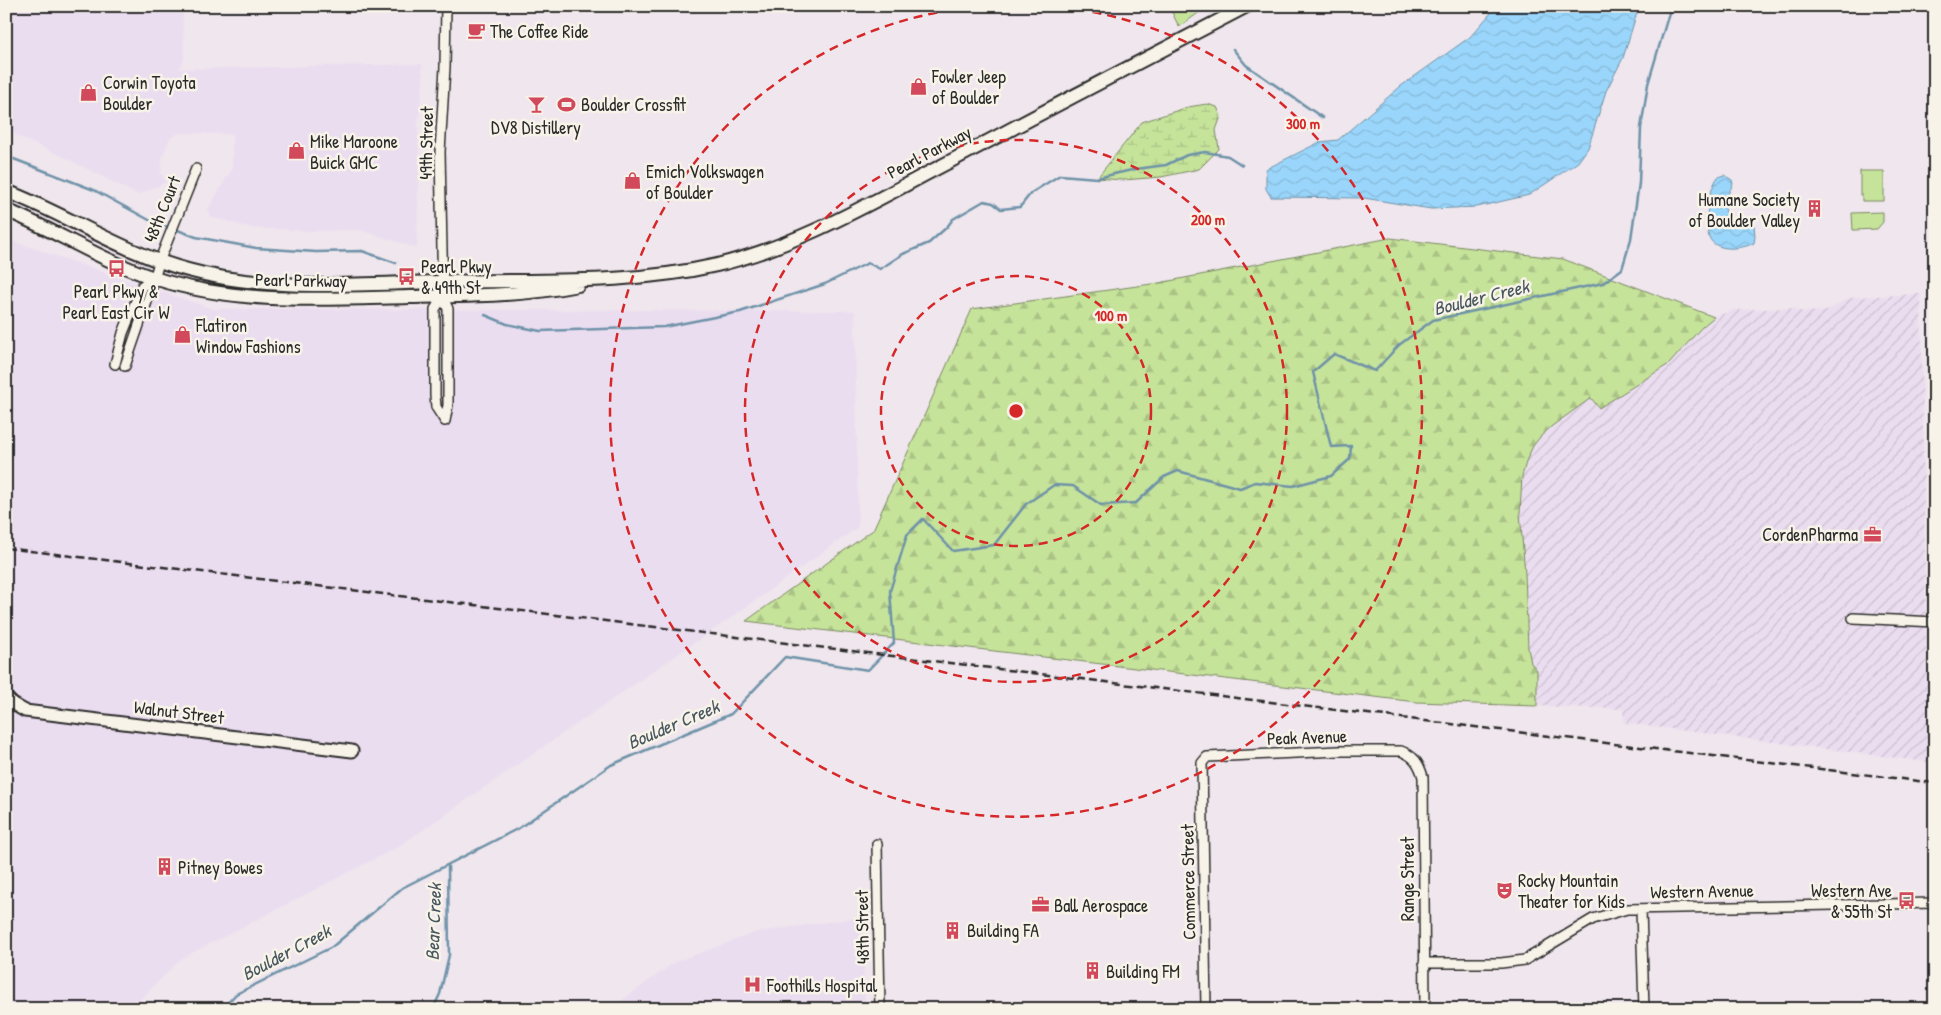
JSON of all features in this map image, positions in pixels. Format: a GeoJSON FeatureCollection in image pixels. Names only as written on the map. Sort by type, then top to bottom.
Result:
{"type":"FeatureCollection","features":[{"type":"Feature","properties":{"kind":"main road","name":"Pearl Parkway"},"geometry":{"type":"LineString","coordinates":[[6,191],[108,240],[159,262],[206,275],[272,283],[610,279],[666,274],[750,256],[804,236],[1247,6]]}},
{"type":"Feature","properties":{"kind":"main road","name":"Pearl Parkway"},"geometry":{"type":"LineString","coordinates":[[6,210],[55,232],[103,257],[153,278],[203,291],[262,299],[443,297],[538,292],[610,279]]}},
{"type":"Feature","properties":{"kind":"street","name":"49th Street"},"geometry":{"type":"LineString","coordinates":[[443,297],[440,152],[446,58],[446,6]]}},
{"type":"Feature","properties":{"kind":"street","name":"48th Court"},"geometry":{"type":"LineString","coordinates":[[153,278],[196,169]]}},
{"type":"Feature","properties":{"kind":"street"},"geometry":{"type":"LineString","coordinates":[[115,364],[123,333],[142,286],[153,278]]}},
{"type":"Feature","properties":{"kind":"street"},"geometry":{"type":"LineString","coordinates":[[125,366],[151,290],[153,278]]}},
{"type":"Feature","properties":{"kind":"street"},"geometry":{"type":"LineString","coordinates":[[443,297],[448,309],[448,404],[445,421],[436,406],[435,396],[435,309],[443,297]]}},
{"type":"Feature","properties":{"kind":"street"},"geometry":{"type":"LineString","coordinates":[[1853,618],[1935,622]]}},
{"type":"Feature","properties":{"kind":"street","name":"Walnut Street"},"geometry":{"type":"LineString","coordinates":[[6,697],[25,711],[352,751]]}},
{"type":"Feature","properties":{"kind":"street","name":"Peak Avenue"},"geometry":{"type":"LineString","coordinates":[[1207,757],[1339,751],[1401,751],[1408,754]]}},
{"type":"Feature","properties":{"kind":"street","name":"Range Street"},"geometry":{"type":"LineString","coordinates":[[1408,754],[1416,760],[1423,777],[1424,1009]]}},
{"type":"Feature","properties":{"kind":"street","name":"Commerce Street"},"geometry":{"type":"LineString","coordinates":[[1206,1009],[1202,763],[1207,757]]}},
{"type":"Feature","properties":{"kind":"street","name":"48th Street"},"geometry":{"type":"LineString","coordinates":[[878,844],[880,1009]]}},
{"type":"Feature","properties":{"kind":"street","name":"Western Avenue"},"geometry":{"type":"LineString","coordinates":[[1424,963],[1501,963],[1525,960],[1593,919],[1615,911],[1935,904]]}},
{"type":"Feature","properties":{"kind":"street"},"geometry":{"type":"LineString","coordinates":[[1641,909],[1644,1009]]}},
{"type":"Feature","properties":{"kind":"shaded area"},"geometry":{"type":"Polygon","coordinates":[[[6,6],[183,6],[184,60],[179,69],[422,64],[423,81],[418,122],[417,248],[360,230],[314,231],[253,228],[210,217],[208,209],[232,169],[232,134],[180,133],[170,138],[162,158],[161,173],[166,182],[138,195],[66,158],[17,136],[6,125],[6,6]]]}},
{"type":"Feature","properties":{"kind":"shaded area"},"geometry":{"type":"Polygon","coordinates":[[[6,239],[213,309],[855,311],[858,527],[735,615],[398,847],[182,958],[131,1009],[6,1009],[6,239]]]}},
{"type":"Feature","properties":{"kind":"shaded area","name":"CordenPharma"},"geometry":{"type":"Polygon","coordinates":[[[1921,294],[1928,762],[1624,723],[1623,709],[1537,706],[1537,670],[1531,663],[1528,648],[1520,513],[1522,476],[1533,446],[1540,437],[1591,398],[1599,408],[1669,364],[1702,327],[1714,317],[1734,310],[1795,308],[1795,310],[1804,312],[1827,311],[1843,301],[1855,297],[1921,294]]]}},
{"type":"Feature","properties":{"kind":"shaded area","name":"Foothills Hospital"},"geometry":{"type":"Polygon","coordinates":[[[862,917],[865,1009],[610,1009],[675,962],[757,932],[862,917]]]}},
{"type":"Feature","properties":{"kind":"green space"},"geometry":{"type":"Polygon","coordinates":[[[1169,6],[1208,6],[1179,27],[1169,6]]]}},
{"type":"Feature","properties":{"kind":"green space"},"geometry":{"type":"Polygon","coordinates":[[[1207,104],[1217,107],[1221,116],[1216,130],[1219,149],[1199,169],[1161,177],[1123,180],[1097,178],[1142,122],[1188,107],[1207,104]]]}},
{"type":"Feature","properties":{"kind":"green space"},"geometry":{"type":"Polygon","coordinates":[[[1860,171],[1884,171],[1884,201],[1862,201],[1862,195],[1860,195],[1860,171]]]}},
{"type":"Feature","properties":{"kind":"green space"},"geometry":{"type":"Polygon","coordinates":[[[1883,212],[1883,222],[1877,229],[1853,230],[1852,213],[1883,212]]]}},
{"type":"Feature","properties":{"kind":"green space"},"geometry":{"type":"Polygon","coordinates":[[[1390,238],[1563,259],[1714,317],[1702,327],[1669,364],[1599,408],[1591,398],[1552,426],[1533,446],[1527,459],[1522,476],[1520,513],[1528,648],[1531,663],[1537,670],[1537,706],[1416,702],[746,621],[873,530],[972,309],[1159,283],[1390,238]]]}},
{"type":"Feature","properties":{"kind":"water"},"geometry":{"type":"Polygon","coordinates":[[[1497,6],[1639,6],[1623,58],[1606,91],[1588,148],[1578,162],[1529,195],[1477,207],[1431,209],[1364,198],[1271,197],[1266,189],[1266,169],[1320,142],[1338,140],[1401,86],[1470,37],[1497,6]]]}},
{"type":"Feature","properties":{"kind":"water"},"geometry":{"type":"Polygon","coordinates":[[[1724,175],[1732,180],[1733,184],[1725,206],[1728,216],[1739,223],[1754,225],[1754,243],[1749,245],[1737,248],[1724,248],[1713,243],[1710,239],[1707,225],[1708,207],[1715,182],[1718,177],[1724,175]]]}},
{"type":"Feature","properties":{"kind":"waterway"},"geometry":{"type":"LineString","coordinates":[[1211,6],[1213,10]]}},
{"type":"Feature","properties":{"kind":"waterway","name":"Boulder Creek"},"geometry":{"type":"LineString","coordinates":[[222,1009],[236,994],[332,947],[402,888],[519,828],[611,765],[731,714],[785,657],[868,670],[894,643],[890,591],[907,535],[923,519],[953,551],[994,545],[1026,504],[1054,485],[1073,486],[1101,505],[1136,503],[1164,477],[1178,471],[1240,488],[1255,482],[1293,486],[1331,476],[1350,459],[1351,446],[1331,447],[1313,372],[1334,354],[1375,371],[1399,345],[1433,320],[1603,283],[1622,269],[1631,239],[1639,183],[1641,128],[1648,84],[1671,6]]}},
{"type":"Feature","properties":{"kind":"waterway"},"geometry":{"type":"LineString","coordinates":[[1233,49],[1246,65],[1323,118]]}},
{"type":"Feature","properties":{"kind":"waterway"},"geometry":{"type":"LineString","coordinates":[[485,315],[507,324],[540,331],[664,327],[740,312],[825,284],[868,263],[880,269],[903,254],[929,243],[953,219],[984,201],[993,203],[1001,209],[1020,207],[1031,193],[1060,175],[1097,178],[1136,169],[1166,165],[1187,155],[1205,152],[1228,156],[1242,165]]}},
{"type":"Feature","properties":{"kind":"waterway"},"geometry":{"type":"LineString","coordinates":[[6,156],[94,190],[151,221],[170,228]]}},
{"type":"Feature","properties":{"kind":"waterway"},"geometry":{"type":"LineString","coordinates":[[175,229],[196,237],[256,248],[316,252],[362,251],[396,263]]}},
{"type":"Feature","properties":{"kind":"waterway","name":"Bear Creek"},"geometry":{"type":"LineString","coordinates":[[433,1009],[440,994],[449,955],[448,865]]}},
{"type":"Feature","properties":{"kind":"railway"},"geometry":{"type":"LineString","coordinates":[[6,548],[1935,783]]}},
{"type":"Feature","properties":{"kind":"place","name":"The Coffee Ride"},"geometry":{"type":"Point","coordinates":[476,31]}},
{"type":"Feature","properties":{"kind":"place","name":"Fowler Jeep of Boulder"},"geometry":{"type":"Point","coordinates":[918,86]}},
{"type":"Feature","properties":{"kind":"place","name":"Corwin Toyota Boulder"},"geometry":{"type":"Point","coordinates":[89,92]}},
{"type":"Feature","properties":{"kind":"place","name":"DV8 Distillery"},"geometry":{"type":"Point","coordinates":[536,104]}},
{"type":"Feature","properties":{"kind":"place","name":"Boulder Crossfit"},"geometry":{"type":"Point","coordinates":[567,104]}},
{"type":"Feature","properties":{"kind":"place","name":"Mike Maroone Buick GMC"},"geometry":{"type":"Point","coordinates":[296,151]}},
{"type":"Feature","properties":{"kind":"place","name":"Emich Volkswagen of Boulder"},"geometry":{"type":"Point","coordinates":[632,181]}},
{"type":"Feature","properties":{"kind":"place","name":"Humane Society of Boulder Valley"},"geometry":{"type":"Point","coordinates":[1814,209]}},
{"type":"Feature","properties":{"kind":"place","name":"Pearl Pkwy & Pearl East Cir W"},"geometry":{"type":"Point","coordinates":[116,268]}},
{"type":"Feature","properties":{"kind":"place","name":"Pearl Pkwy & 49th St"},"geometry":{"type":"Point","coordinates":[407,276]}},
{"type":"Feature","properties":{"kind":"place","name":"Flatiron Window Fashions"},"geometry":{"type":"Point","coordinates":[182,335]}},
{"type":"Feature","properties":{"kind":"place","name":"CordenPharma"},"geometry":{"type":"Point","coordinates":[1872,534]}},
{"type":"Feature","properties":{"kind":"place","name":"Pitney Bowes"},"geometry":{"type":"Point","coordinates":[164,867]}},
{"type":"Feature","properties":{"kind":"place","name":"Rocky Mountain Theater for Kids"},"geometry":{"type":"Point","coordinates":[1504,890]}},
{"type":"Feature","properties":{"kind":"place","name":"Western Ave & 55th St"},"geometry":{"type":"Point","coordinates":[1906,900]}},
{"type":"Feature","properties":{"kind":"place","name":"Ball Aerospace"},"geometry":{"type":"Point","coordinates":[1040,905]}},
{"type":"Feature","properties":{"kind":"place","name":"Building FA"},"geometry":{"type":"Point","coordinates":[953,930]}},
{"type":"Feature","properties":{"kind":"place","name":"Building FM"},"geometry":{"type":"Point","coordinates":[1092,971]}},
{"type":"Feature","properties":{"kind":"place","name":"Foothills Hospital"},"geometry":{"type":"Point","coordinates":[753,985]}}]}
